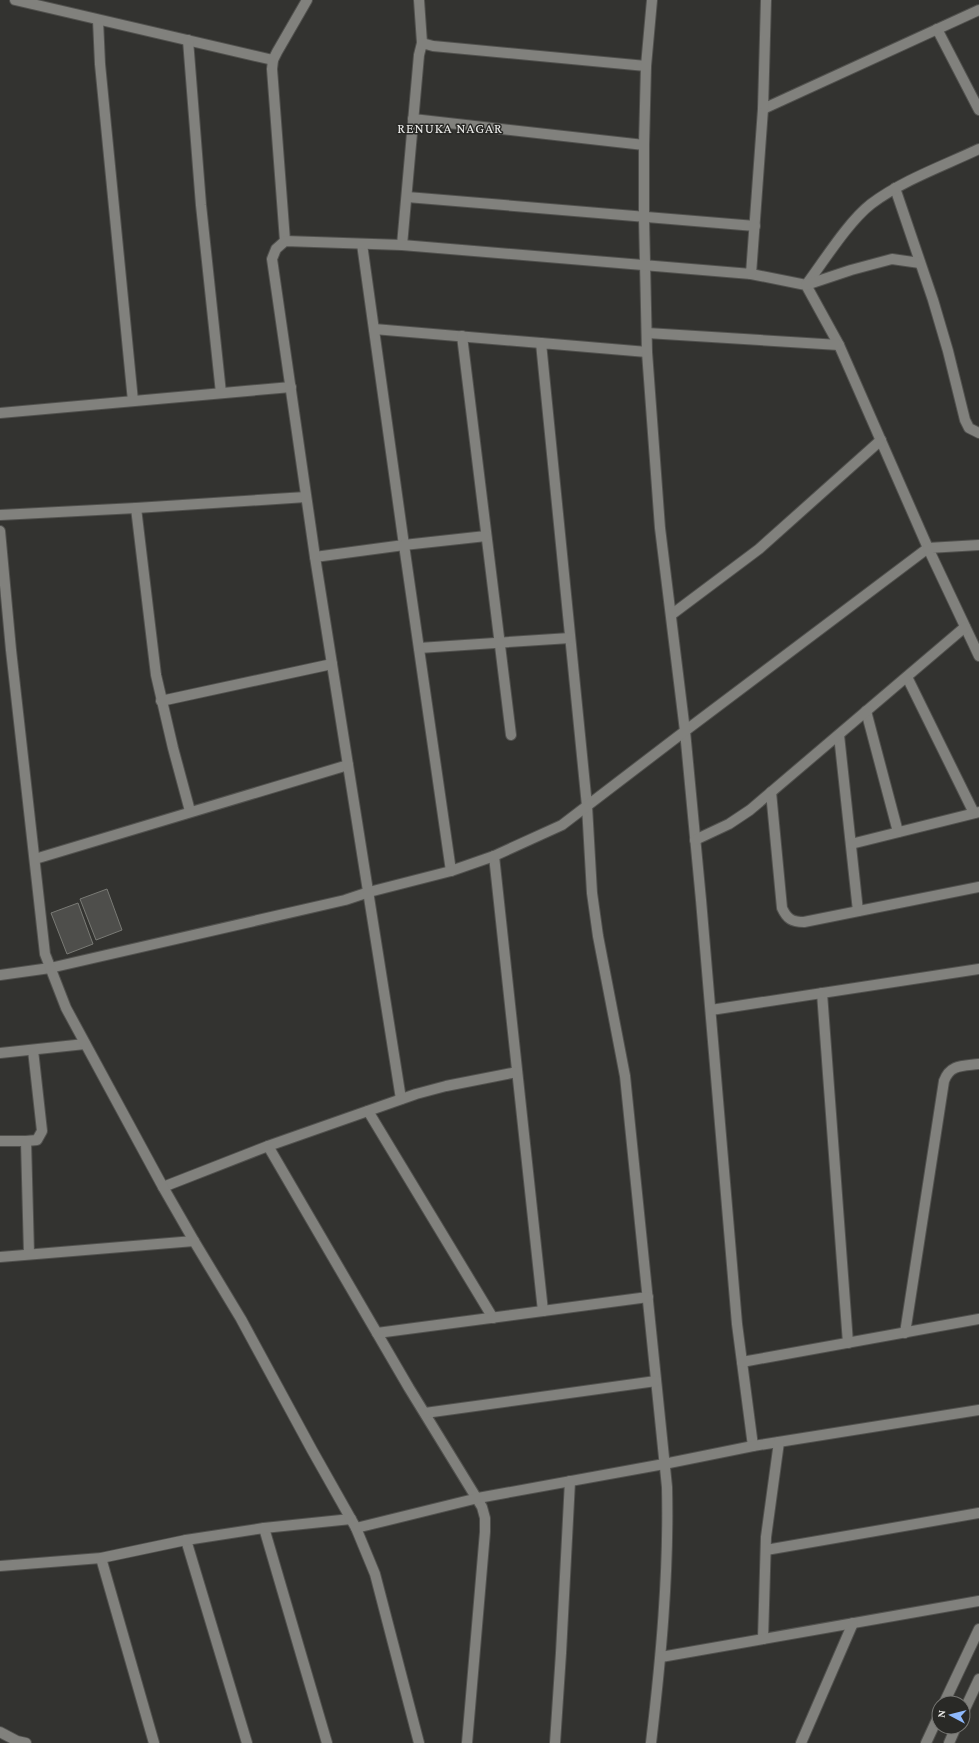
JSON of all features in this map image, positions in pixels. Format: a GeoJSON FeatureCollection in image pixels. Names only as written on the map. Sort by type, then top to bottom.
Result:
{"type":"FeatureCollection","features":[{"type":"Feature","properties":{"kind":"street"},"geometry":{"type":"LineString","coordinates":[[15,0],[273,60]]}},
{"type":"Feature","properties":{"kind":"street"},"geometry":{"type":"LineString","coordinates":[[285,241],[273,85],[273,60],[307,0]]}},
{"type":"Feature","properties":{"kind":"street"},"geometry":{"type":"LineString","coordinates":[[402,245],[419,54],[422,43],[419,0]]}},
{"type":"Feature","properties":{"kind":"street"},"geometry":{"type":"LineString","coordinates":[[652,0],[646,66],[644,145],[647,352],[660,528],[685,731],[696,840],[737,1324],[752,1446]]}},
{"type":"Feature","properties":{"kind":"street"},"geometry":{"type":"LineString","coordinates":[[751,274],[763,109],[766,0]]}},
{"type":"Feature","properties":{"kind":"street"},"geometry":{"type":"LineString","coordinates":[[763,109],[979,10]]}},
{"type":"Feature","properties":{"kind":"street"},"geometry":{"type":"LineString","coordinates":[[98,20],[100,64],[133,400]]}},
{"type":"Feature","properties":{"kind":"street"},"geometry":{"type":"LineString","coordinates":[[937,29],[943,44],[979,110]]}},
{"type":"Feature","properties":{"kind":"street"},"geometry":{"type":"LineString","coordinates":[[188,40],[201,205],[221,393]]}},
{"type":"Feature","properties":{"kind":"street"},"geometry":{"type":"LineString","coordinates":[[422,43],[433,46],[646,66]]}},
{"type":"Feature","properties":{"kind":"street"},"geometry":{"type":"LineString","coordinates":[[413,119],[644,145]]}},
{"type":"Feature","properties":{"kind":"street"},"geometry":{"type":"LineString","coordinates":[[806,285],[853,222],[870,205],[895,188],[979,149]]}},
{"type":"Feature","properties":{"kind":"street"},"geometry":{"type":"LineString","coordinates":[[895,188],[948,351],[965,420],[969,428],[979,433]]}},
{"type":"Feature","properties":{"kind":"street"},"geometry":{"type":"LineString","coordinates":[[407,197],[644,218],[755,226]]}},
{"type":"Feature","properties":{"kind":"street"},"geometry":{"type":"LineString","coordinates":[[401,1099],[306,496],[272,259],[276,249],[285,241],[402,245],[751,274],[806,285],[851,270],[892,259],[920,263]]}},
{"type":"Feature","properties":{"kind":"street"},"geometry":{"type":"LineString","coordinates":[[362,244],[418,648],[451,871]]}},
{"type":"Feature","properties":{"kind":"street"},"geometry":{"type":"LineString","coordinates":[[806,285],[839,345],[928,548],[979,656]]}},
{"type":"Feature","properties":{"kind":"street"},"geometry":{"type":"LineString","coordinates":[[374,329],[647,352]]}},
{"type":"Feature","properties":{"kind":"street"},"geometry":{"type":"LineString","coordinates":[[647,333],[839,345]]}},
{"type":"Feature","properties":{"kind":"street"},"geometry":{"type":"LineString","coordinates":[[462,336],[511,735]]}},
{"type":"Feature","properties":{"kind":"street"},"geometry":{"type":"LineString","coordinates":[[541,343],[587,806],[592,893],[598,936],[625,1076],[667,1487],[668,1518],[661,1657],[651,1743]]}},
{"type":"Feature","properties":{"kind":"street"},"geometry":{"type":"LineString","coordinates":[[0,413],[133,400],[291,388]]}},
{"type":"Feature","properties":{"kind":"street"},"geometry":{"type":"LineString","coordinates":[[671,614],[759,549],[881,440]]}},
{"type":"Feature","properties":{"kind":"street"},"geometry":{"type":"LineString","coordinates":[[0,515],[136,508],[306,496]]}},
{"type":"Feature","properties":{"kind":"street"},"geometry":{"type":"LineString","coordinates":[[136,508],[156,675],[190,811]]}},
{"type":"Feature","properties":{"kind":"street"},"geometry":{"type":"LineString","coordinates":[[0,532],[11,650],[45,954],[66,1008],[85,1044],[163,1187],[194,1242],[241,1319],[312,1450],[354,1523],[375,1574],[419,1743]]}},
{"type":"Feature","properties":{"kind":"street"},"geometry":{"type":"LineString","coordinates":[[315,557],[486,536]]}},
{"type":"Feature","properties":{"kind":"street"},"geometry":{"type":"LineString","coordinates":[[0,975],[50,968],[345,900],[369,892],[451,871],[494,856],[562,825],[928,548],[979,545]]}},
{"type":"Feature","properties":{"kind":"street"},"geometry":{"type":"LineString","coordinates":[[696,840],[729,824],[750,810],[965,627]]}},
{"type":"Feature","properties":{"kind":"street"},"geometry":{"type":"LineString","coordinates":[[418,648],[570,638]]}},
{"type":"Feature","properties":{"kind":"street"},"geometry":{"type":"LineString","coordinates":[[162,701],[332,664]]}},
{"type":"Feature","properties":{"kind":"street"},"geometry":{"type":"LineString","coordinates":[[851,844],[976,812],[906,677]]}},
{"type":"Feature","properties":{"kind":"street"},"geometry":{"type":"LineString","coordinates":[[866,711],[898,832]]}},
{"type":"Feature","properties":{"kind":"street"},"geometry":{"type":"LineString","coordinates":[[839,734],[858,912]]}},
{"type":"Feature","properties":{"kind":"street"},"geometry":{"type":"LineString","coordinates":[[35,859],[190,811],[348,765]]}},
{"type":"Feature","properties":{"kind":"street"},"geometry":{"type":"LineString","coordinates":[[771,792],[782,908],[786,918],[794,922],[804,922],[858,912],[979,887]]}},
{"type":"Feature","properties":{"kind":"street"},"geometry":{"type":"LineString","coordinates":[[494,856],[543,1311]]}},
{"type":"Feature","properties":{"kind":"street"},"geometry":{"type":"LineString","coordinates":[[711,1010],[979,969]]}},
{"type":"Feature","properties":{"kind":"street"},"geometry":{"type":"LineString","coordinates":[[822,993],[848,1343]]}},
{"type":"Feature","properties":{"kind":"street"},"geometry":{"type":"LineString","coordinates":[[0,1053],[85,1044]]}},
{"type":"Feature","properties":{"kind":"street"},"geometry":{"type":"LineString","coordinates":[[0,1141],[37,1140],[42,1131],[33,1050]]}},
{"type":"Feature","properties":{"kind":"street"},"geometry":{"type":"LineString","coordinates":[[905,1333],[944,1082],[950,1070],[958,1067],[979,1064]]}},
{"type":"Feature","properties":{"kind":"street"},"geometry":{"type":"LineString","coordinates":[[163,1187],[268,1146],[401,1099],[446,1086],[517,1072]]}},
{"type":"Feature","properties":{"kind":"street"},"geometry":{"type":"LineString","coordinates":[[368,1111],[493,1318]]}},
{"type":"Feature","properties":{"kind":"street"},"geometry":{"type":"LineString","coordinates":[[26,1141],[29,1254]]}},
{"type":"Feature","properties":{"kind":"street"},"geometry":{"type":"LineString","coordinates":[[268,1146],[482,1507],[485,1518],[485,1532],[467,1743]]}},
{"type":"Feature","properties":{"kind":"street"},"geometry":{"type":"LineString","coordinates":[[0,1257],[194,1242]]}},
{"type":"Feature","properties":{"kind":"street"},"geometry":{"type":"LineString","coordinates":[[378,1333],[648,1297]]}},
{"type":"Feature","properties":{"kind":"street"},"geometry":{"type":"LineString","coordinates":[[742,1362],[979,1319]]}},
{"type":"Feature","properties":{"kind":"street"},"geometry":{"type":"LineString","coordinates":[[425,1413],[656,1381]]}},
{"type":"Feature","properties":{"kind":"street"},"geometry":{"type":"LineString","coordinates":[[0,1566],[101,1558],[186,1540],[264,1528],[354,1523],[752,1446],[979,1410]]}},
{"type":"Feature","properties":{"kind":"street"},"geometry":{"type":"LineString","coordinates":[[763,1639],[766,1550],[779,1442]]}},
{"type":"Feature","properties":{"kind":"street"},"geometry":{"type":"LineString","coordinates":[[555,1743],[570,1481]]}},
{"type":"Feature","properties":{"kind":"street"},"geometry":{"type":"LineString","coordinates":[[766,1550],[979,1514]]}},
{"type":"Feature","properties":{"kind":"street"},"geometry":{"type":"LineString","coordinates":[[264,1528],[327,1743]]}},
{"type":"Feature","properties":{"kind":"street"},"geometry":{"type":"LineString","coordinates":[[186,1540],[247,1743]]}},
{"type":"Feature","properties":{"kind":"street"},"geometry":{"type":"LineString","coordinates":[[101,1558],[154,1743]]}},
{"type":"Feature","properties":{"kind":"street"},"geometry":{"type":"LineString","coordinates":[[661,1657],[979,1601]]}},
{"type":"Feature","properties":{"kind":"street"},"geometry":{"type":"LineString","coordinates":[[801,1743],[853,1623]]}},
{"type":"Feature","properties":{"kind":"street"},"geometry":{"type":"LineString","coordinates":[[948,1695],[979,1629]]}},
{"type":"Feature","properties":{"kind":"street"},"geometry":{"type":"LineString","coordinates":[[971,1696],[979,1679]]}},
{"type":"Feature","properties":{"kind":"street"},"geometry":{"type":"LineString","coordinates":[[0,1732],[20,1742]]}},
{"type":"Feature","properties":{"kind":"street"},"geometry":{"type":"LineString","coordinates":[[926,1743],[931,1732]]}},
{"type":"Feature","properties":{"kind":"building"},"geometry":{"type":"Polygon","coordinates":[[[107,889],[122,930],[96,940],[80,899],[107,889]]]}},
{"type":"Feature","properties":{"kind":"building"},"geometry":{"type":"Polygon","coordinates":[[[78,903],[93,944],[67,954],[51,913],[78,903]]]}},
{"type":"Feature","properties":{"kind":"district","name":"RENUKA NAGAR"},"geometry":{"type":"Point","coordinates":[450,128]}}]}
